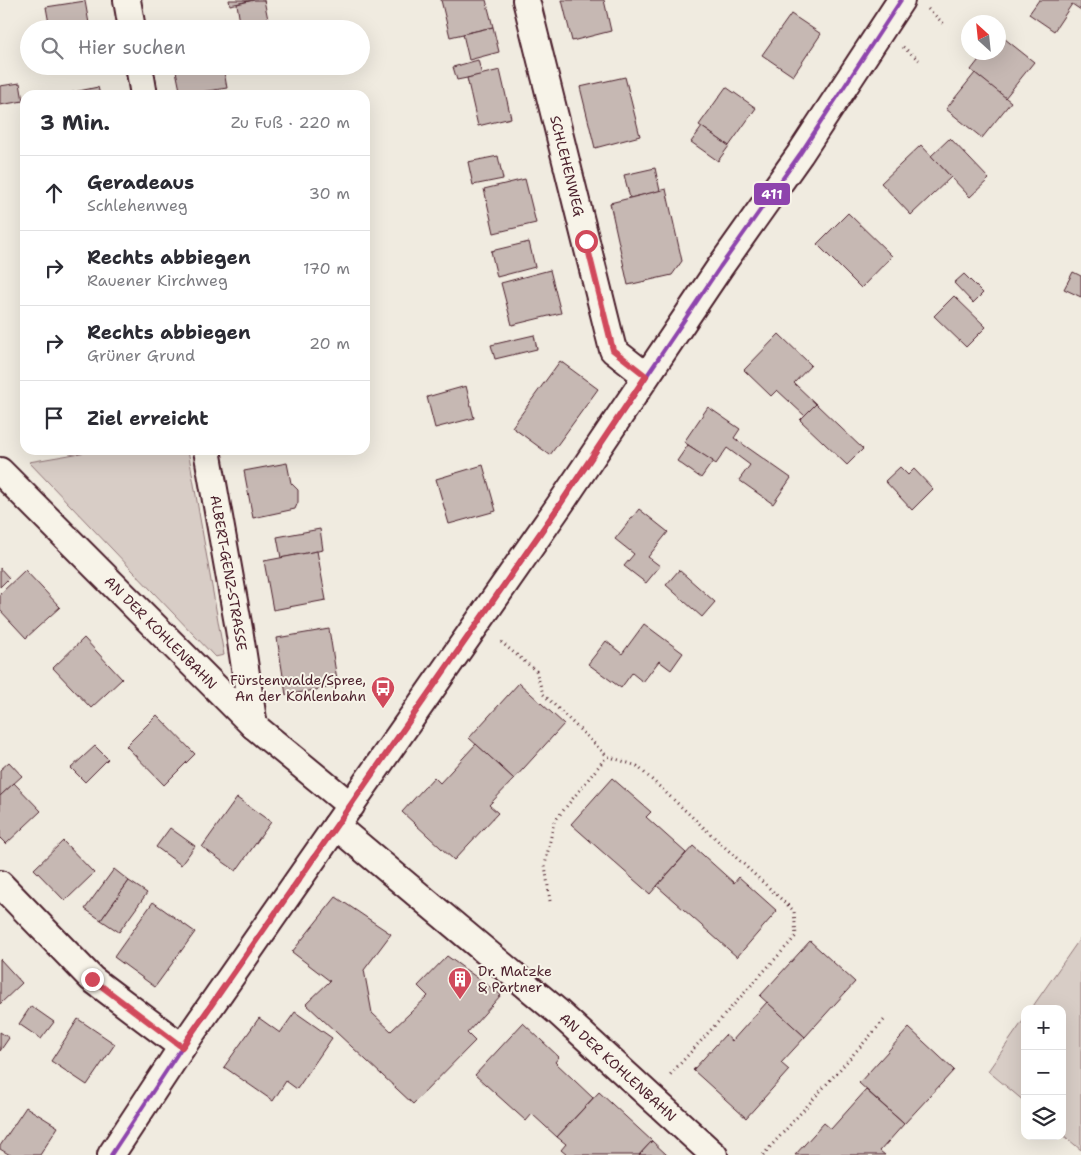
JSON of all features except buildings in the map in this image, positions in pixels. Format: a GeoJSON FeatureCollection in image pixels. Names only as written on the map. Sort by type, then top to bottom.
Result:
{"type":"FeatureCollection","features":[{"type":"Feature","properties":{"kind":"street"},"geometry":{"type":"LineString","coordinates":[[127,0],[130,20]]}},
{"type":"Feature","properties":{"kind":"street","name":"SCHLEHENWEG"},"geometry":{"type":"LineString","coordinates":[[526,0],[613,350],[646,376]]}},
{"type":"Feature","properties":{"kind":"street"},"geometry":{"type":"LineString","coordinates":[[111,1155],[182,1047],[344,816],[800,154],[913,3]]}},
{"type":"Feature","properties":{"kind":"street"},"geometry":{"type":"LineString","coordinates":[[141,75],[143,90]]}},
{"type":"Feature","properties":{"kind":"street","name":"ALBERT-GENZ-STRASSE"},"geometry":{"type":"LineString","coordinates":[[208,455],[254,726]]}},
{"type":"Feature","properties":{"kind":"street","name":"AN DER KOHLENBAHN"},"geometry":{"type":"LineString","coordinates":[[0,471],[344,816],[495,958],[714,1155]]}},
{"type":"Feature","properties":{"kind":"street"},"geometry":{"type":"LineString","coordinates":[[0,884],[92,979],[182,1047]]}},
{"type":"Feature","properties":{"kind":"path"},"geometry":{"type":"LineString","coordinates":[[913,3],[944,24]]}},
{"type":"Feature","properties":{"kind":"path"},"geometry":{"type":"LineString","coordinates":[[477,622],[536,671],[543,694],[607,756],[637,766],[794,911],[796,936],[650,1096]]}},
{"type":"Feature","properties":{"kind":"path"},"geometry":{"type":"LineString","coordinates":[[550,901],[545,865],[554,822],[607,756]]}},
{"type":"Feature","properties":{"kind":"path"},"geometry":{"type":"LineString","coordinates":[[763,1155],[886,1018]]}},
{"type":"Feature","properties":{"kind":"shaded area"},"geometry":{"type":"Polygon","coordinates":[[[69,455],[189,455],[224,655],[215,657],[29,462],[69,455]]]}},
{"type":"Feature","properties":{"kind":"shaded area"},"geometry":{"type":"Polygon","coordinates":[[[1081,937],[1081,1150],[1066,1137],[1066,1005],[1034,1005],[1081,937]]]}},
{"type":"Feature","properties":{"kind":"shaded area"},"geometry":{"type":"Polygon","coordinates":[[[1021,1024],[1021,1099],[988,1071],[1021,1024]]]}},
{"type":"Feature","properties":{"kind":"transit line","name":"411"},"geometry":{"type":"LineString","coordinates":[[111,1155],[182,1047],[559,506],[720,267],[800,154],[901,0]]}},
{"type":"Feature","properties":{"kind":"place","name":"Fürstenwalde/Spree, An der Kohlenbahn"},"geometry":{"type":"Point","coordinates":[383,709]}},
{"type":"Feature","properties":{"kind":"place","name":"Dr. Matzke & Partner"},"geometry":{"type":"Point","coordinates":[460,1000]}},
{"type":"Feature","properties":{"kind":"route"},"geometry":{"type":"LineString","coordinates":[[92,979],[182,1047],[559,506],[646,376],[613,350],[586,241]]}}]}
